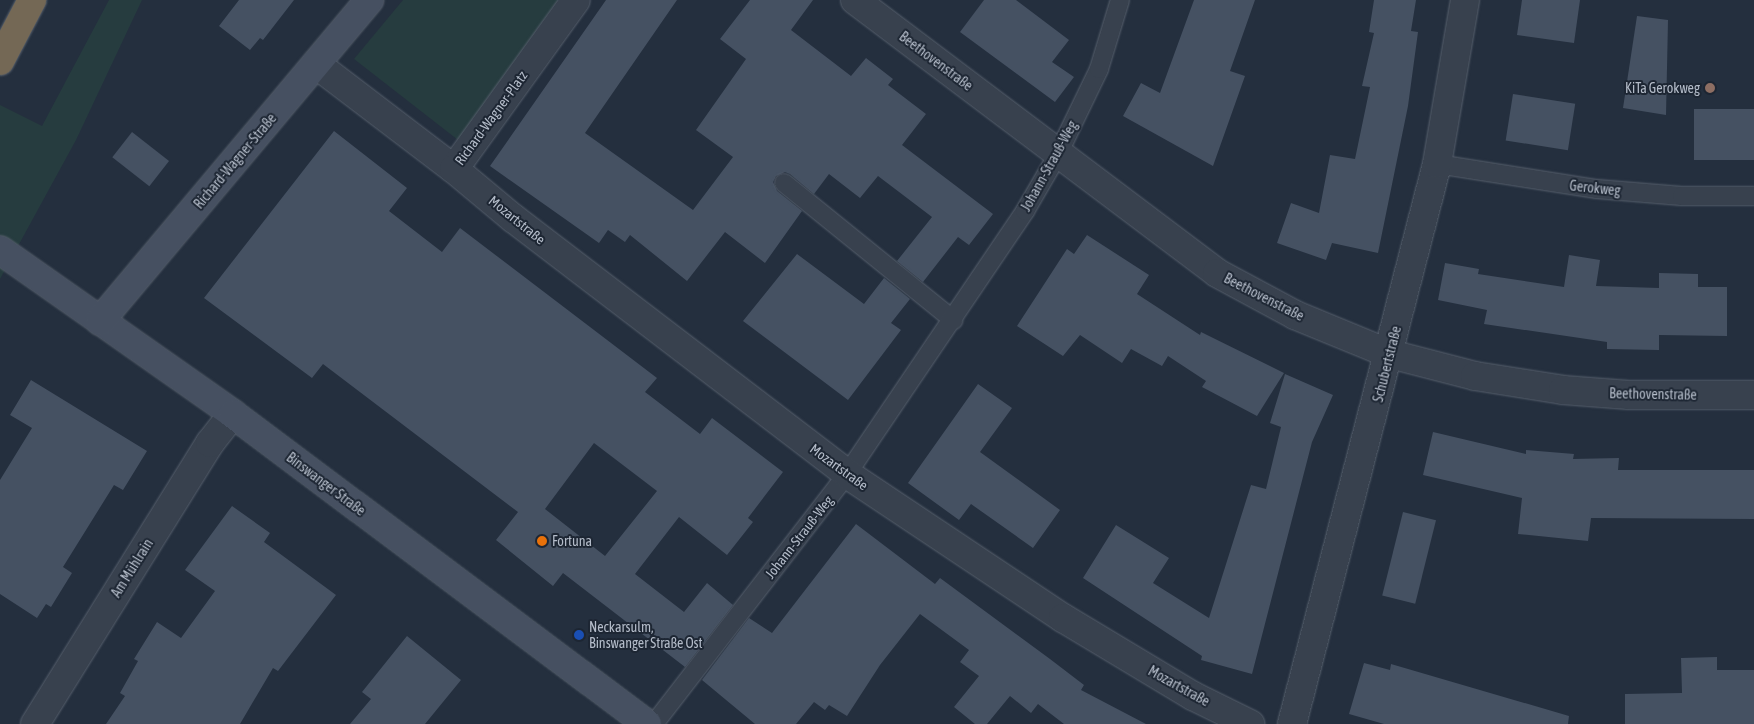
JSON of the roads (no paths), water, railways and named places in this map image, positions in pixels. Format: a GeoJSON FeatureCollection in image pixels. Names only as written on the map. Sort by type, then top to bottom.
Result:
{"type":"FeatureCollection","features":[{"type":"Feature","properties":{"kind":"highway"},"geometry":{"type":"LineString","coordinates":[[0,61],[32,0]]}},
{"type":"Feature","properties":{"kind":"main road","name":"Richard-Wagner-Straße"},"geometry":{"type":"LineString","coordinates":[[100,321],[369,0]]}},
{"type":"Feature","properties":{"kind":"main road","name":"Binswanger Straße"},"geometry":{"type":"LineString","coordinates":[[0,250],[233,414],[647,724]]}},
{"type":"Feature","properties":{"kind":"street","name":"Richard-Wagner-Platz"},"geometry":{"type":"LineString","coordinates":[[316,64],[454,169],[576,0]]}},
{"type":"Feature","properties":{"kind":"street","name":"Beethovenstraße"},"geometry":{"type":"LineString","coordinates":[[855,0],[1217,273],[1295,315],[1390,354],[1475,376],[1563,390],[1629,395],[1754,395]]}},
{"type":"Feature","properties":{"kind":"street","name":"Schubertstraße"},"geometry":{"type":"LineString","coordinates":[[1292,724],[1390,354],[1437,164],[1465,0]]}},
{"type":"Feature","properties":{"kind":"street","name":"Mozartstraße"},"geometry":{"type":"LineString","coordinates":[[454,169],[514,219],[847,474],[1063,618],[1193,696],[1250,724]]}},
{"type":"Feature","properties":{"kind":"street","name":"Am Mühlrain"},"geometry":{"type":"LineString","coordinates":[[35,724],[210,442],[233,414]]}},
{"type":"Feature","properties":{"kind":"lane","name":"Johann-Strauß-Weg"},"geometry":{"type":"LineString","coordinates":[[654,724],[847,474],[953,320],[1058,154],[1099,69],[1120,0]]}},
{"type":"Feature","properties":{"kind":"lane","name":"Gerokweg"},"geometry":{"type":"LineString","coordinates":[[1437,164],[1596,188],[1682,196],[1754,196]]}},
{"type":"Feature","properties":{"kind":"lane"},"geometry":{"type":"LineString","coordinates":[[784,183],[953,320]]}},
{"type":"Feature","properties":{"kind":"place","name":"KiTa Gerokweg"},"geometry":{"type":"Point","coordinates":[1710,88]}},
{"type":"Feature","properties":{"kind":"place","name":"Fortuna"},"geometry":{"type":"Point","coordinates":[542,541]}},
{"type":"Feature","properties":{"kind":"place","name":"Neckarsulm, Binswanger Straße Ost"},"geometry":{"type":"Point","coordinates":[579,635]}}]}
